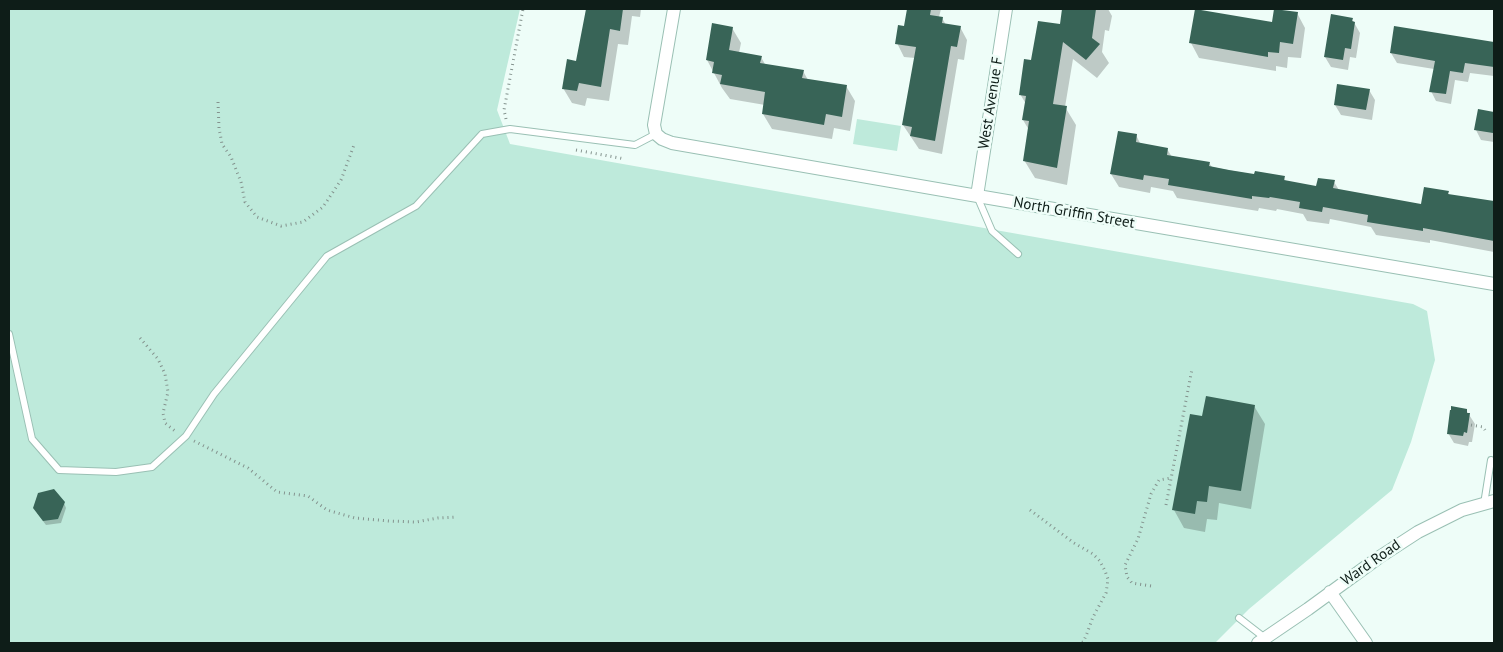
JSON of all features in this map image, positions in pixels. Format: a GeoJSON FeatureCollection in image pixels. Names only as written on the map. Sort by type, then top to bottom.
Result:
{"type":"FeatureCollection","features":[{"type":"Feature","properties":{"kind":"street"},"geometry":{"type":"LineString","coordinates":[[656,134],[654,125],[674,9]]}},
{"type":"Feature","properties":{"kind":"street","name":"West Avenue F"},"geometry":{"type":"LineString","coordinates":[[976,196],[1006,9]]}},
{"type":"Feature","properties":{"kind":"street","name":"North Griffin Street"},"geometry":{"type":"LineString","coordinates":[[656,134],[672,143],[1494,284]]}},
{"type":"Feature","properties":{"kind":"street","name":"Ward Road"},"geometry":{"type":"LineString","coordinates":[[1261,641],[1418,532],[1462,510],[1489,502]]}},
{"type":"Feature","properties":{"kind":"street"},"geometry":{"type":"LineString","coordinates":[[1330,592],[1366,643]]}},
{"type":"Feature","properties":{"kind":"lane"},"geometry":{"type":"LineString","coordinates":[[9,334],[32,439],[58,470],[116,472],[152,466],[186,436],[214,394],[328,256],[416,206],[482,134],[510,129],[634,145],[656,134]]}},
{"type":"Feature","properties":{"kind":"lane"},"geometry":{"type":"LineString","coordinates":[[976,196],[992,231],[1018,254]]}},
{"type":"Feature","properties":{"kind":"lane"},"geometry":{"type":"LineString","coordinates":[[1489,502],[1491,460]]}},
{"type":"Feature","properties":{"kind":"lane"},"geometry":{"type":"LineString","coordinates":[[1239,618],[1261,641]]}},
{"type":"Feature","properties":{"kind":"path"},"geometry":{"type":"LineString","coordinates":[[507,122],[504,110],[523,9]]}},
{"type":"Feature","properties":{"kind":"path"},"geometry":{"type":"LineString","coordinates":[[218,102],[222,144],[231,157],[241,182],[245,202],[257,217],[281,226],[303,222],[323,207],[341,180],[354,144]]}},
{"type":"Feature","properties":{"kind":"path"},"geometry":{"type":"LineString","coordinates":[[140,338],[158,359],[165,374],[168,392],[163,414],[165,423],[172,429],[248,468],[277,492],[308,496],[327,510],[355,518],[416,522],[456,517]]}},
{"type":"Feature","properties":{"kind":"path"},"geometry":{"type":"LineString","coordinates":[[1166,505],[1192,368]]}},
{"type":"Feature","properties":{"kind":"path"},"geometry":{"type":"LineString","coordinates":[[1471,425],[1483,427],[1485,430]]}},
{"type":"Feature","properties":{"kind":"path"},"geometry":{"type":"LineString","coordinates":[[1151,586],[1132,583],[1127,577],[1125,565],[1138,539],[1151,494],[1159,480],[1171,478]]}},
{"type":"Feature","properties":{"kind":"path"},"geometry":{"type":"LineString","coordinates":[[1030,510],[1074,543],[1093,554],[1100,561],[1105,571],[1108,579],[1106,593],[1093,617],[1083,642],[1080,643]]}},
{"type":"Feature","properties":{"kind":"green space"},"geometry":{"type":"Polygon","coordinates":[[[9,9],[520,9],[497,110],[510,144],[1413,304],[1427,311],[1435,360],[1411,442],[1392,490],[1249,609],[1215,643],[9,643],[9,9]]]}},
{"type":"Feature","properties":{"kind":"green space"},"geometry":{"type":"Polygon","coordinates":[[[857,119],[901,126],[897,151],[853,144],[857,119]]]}},
{"type":"Feature","properties":{"kind":"building"},"geometry":{"type":"Polygon","coordinates":[[[586,9],[623,9],[620,31],[610,29],[601,87],[579,83],[577,91],[562,89],[567,59],[576,61],[586,9]]]}},
{"type":"Feature","properties":{"kind":"building"},"geometry":{"type":"Polygon","coordinates":[[[907,9],[931,9],[930,15],[943,17],[942,23],[961,26],[957,47],[951,46],[935,141],[910,136],[912,127],[902,125],[916,47],[895,44],[898,25],[904,26],[907,9]]]}},
{"type":"Feature","properties":{"kind":"building"},"geometry":{"type":"Polygon","coordinates":[[[1062,9],[1096,9],[1092,38],[1100,44],[1086,60],[1063,42],[1053,104],[1067,106],[1057,168],[1023,161],[1029,121],[1022,120],[1026,96],[1019,95],[1024,59],[1031,60],[1038,21],[1060,24],[1062,9]]]}},
{"type":"Feature","properties":{"kind":"building"},"geometry":{"type":"Polygon","coordinates":[[[1195,9],[1272,22],[1274,9],[1298,12],[1293,44],[1280,42],[1279,53],[1268,52],[1268,57],[1189,43],[1195,9]]]}},
{"type":"Feature","properties":{"kind":"building"},"geometry":{"type":"Polygon","coordinates":[[[1331,14],[1353,18],[1352,21],[1355,22],[1351,49],[1345,48],[1343,60],[1324,57],[1331,14]]]}},
{"type":"Feature","properties":{"kind":"building"},"geometry":{"type":"Polygon","coordinates":[[[712,23],[733,27],[729,50],[762,56],[760,63],[804,70],[802,78],[847,85],[842,117],[826,114],[824,125],[762,114],[765,92],[720,84],[722,75],[712,73],[714,62],[706,60],[712,23]]]}},
{"type":"Feature","properties":{"kind":"building"},"geometry":{"type":"Polygon","coordinates":[[[1394,26],[1494,42],[1494,67],[1465,63],[1463,73],[1450,71],[1446,94],[1429,92],[1435,61],[1390,53],[1394,26]]]}},
{"type":"Feature","properties":{"kind":"building"},"geometry":{"type":"Polygon","coordinates":[[[1337,84],[1370,89],[1366,110],[1334,105],[1337,84]]]}},
{"type":"Feature","properties":{"kind":"building"},"geometry":{"type":"Polygon","coordinates":[[[1478,109],[1494,112],[1493,133],[1474,130],[1478,109]]]}},
{"type":"Feature","properties":{"kind":"building"},"geometry":{"type":"Polygon","coordinates":[[[1118,131],[1137,134],[1136,142],[1168,148],[1167,155],[1210,162],[1209,166],[1229,170],[1254,174],[1255,171],[1285,176],[1284,180],[1316,186],[1318,178],[1335,180],[1333,188],[1421,204],[1424,187],[1449,191],[1448,194],[1494,201],[1494,241],[1423,228],[1423,231],[1367,222],[1368,215],[1323,207],[1322,212],[1299,208],[1300,202],[1270,197],[1252,196],[1252,199],[1168,185],[1169,179],[1144,175],[1143,180],[1110,174],[1118,131]]]}},
{"type":"Feature","properties":{"kind":"building"},"geometry":{"type":"Polygon","coordinates":[[[1206,396],[1255,405],[1241,491],[1209,486],[1207,502],[1197,501],[1195,514],[1172,510],[1190,414],[1202,416],[1206,396]]]}},
{"type":"Feature","properties":{"kind":"building"},"geometry":{"type":"Polygon","coordinates":[[[1451,406],[1467,409],[1467,413],[1470,413],[1467,433],[1464,432],[1463,436],[1447,434],[1451,406]]]}},
{"type":"Feature","properties":{"kind":"building"},"geometry":{"type":"Polygon","coordinates":[[[54,489],[65,502],[58,519],[43,521],[33,508],[38,493],[54,489]]]}}]}
